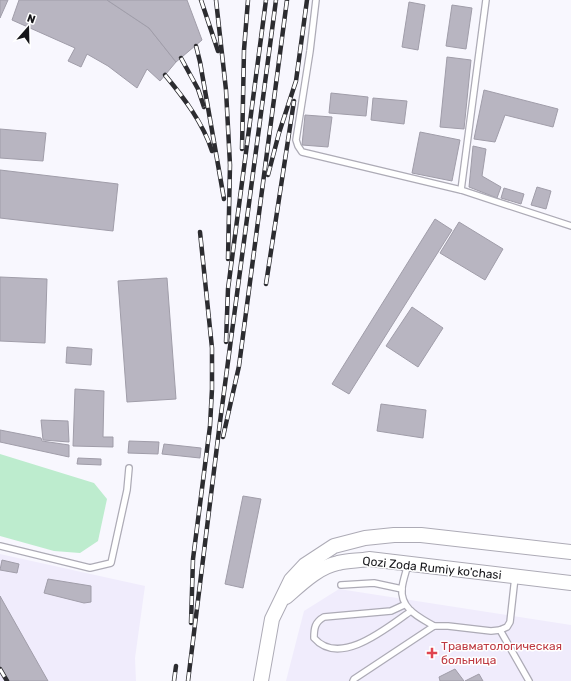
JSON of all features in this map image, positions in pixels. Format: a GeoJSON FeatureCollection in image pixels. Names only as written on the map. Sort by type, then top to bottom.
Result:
{"type":"FeatureCollection","features":[{"type":"Feature","properties":{"kind":"street","name":"Qozi Zoda Rumiy ko'chasi"},"geometry":{"type":"LineString","coordinates":[[261,681],[272,619],[291,580],[305,565],[334,546],[365,538],[394,534],[421,535],[571,552]]}},
{"type":"Feature","properties":{"kind":"street","name":"Qozi Zoda Rumiy ko'chasi"},"geometry":{"type":"LineString","coordinates":[[281,601],[309,578],[323,569],[337,563],[369,559],[571,583]]}},
{"type":"Feature","properties":{"kind":"lane"},"geometry":{"type":"LineString","coordinates":[[316,0],[310,51],[296,140],[302,152],[461,190],[571,226]]}},
{"type":"Feature","properties":{"kind":"lane"},"geometry":{"type":"LineString","coordinates":[[461,190],[486,0]]}},
{"type":"Feature","properties":{"kind":"lane"},"geometry":{"type":"LineString","coordinates":[[0,546],[90,568],[111,564],[127,490],[129,468]]}},
{"type":"Feature","properties":{"kind":"lane"},"geometry":{"type":"LineString","coordinates":[[408,564],[402,589],[404,605],[434,626],[448,626],[491,631],[500,630],[507,626],[510,622],[515,577]]}},
{"type":"Feature","properties":{"kind":"lane"},"geometry":{"type":"LineString","coordinates":[[341,585],[374,583],[402,589]]}},
{"type":"Feature","properties":{"kind":"lane"},"geometry":{"type":"LineString","coordinates":[[404,605],[391,611],[324,617],[317,621],[314,630],[314,638],[319,644],[329,648],[350,647],[372,638],[411,611]]}},
{"type":"Feature","properties":{"kind":"lane"},"geometry":{"type":"LineString","coordinates":[[353,681],[434,626]]}},
{"type":"Feature","properties":{"kind":"lane"},"geometry":{"type":"LineString","coordinates":[[500,630],[529,681]]}},
{"type":"Feature","properties":{"kind":"shaded area"},"geometry":{"type":"Polygon","coordinates":[[[0,554],[145,586],[135,658],[136,681],[0,681],[0,554]]]}},
{"type":"Feature","properties":{"kind":"shaded area","name":"Травматологическая больница"},"geometry":{"type":"Polygon","coordinates":[[[339,589],[571,625],[571,681],[286,681],[304,611],[339,589]]]}},
{"type":"Feature","properties":{"kind":"green space"},"geometry":{"type":"Polygon","coordinates":[[[0,454],[94,483],[107,499],[98,541],[80,553],[54,551],[0,536],[0,454]]]}},
{"type":"Feature","properties":{"kind":"building"},"geometry":{"type":"Polygon","coordinates":[[[0,0],[8,0],[0,18],[0,0]]]}},
{"type":"Feature","properties":{"kind":"building"},"geometry":{"type":"Polygon","coordinates":[[[19,0],[107,0],[149,28],[176,62],[160,81],[147,69],[137,88],[108,66],[87,54],[81,67],[68,61],[75,48],[12,20],[19,0]]]}},
{"type":"Feature","properties":{"kind":"building"},"geometry":{"type":"Polygon","coordinates":[[[107,0],[187,0],[202,40],[176,62],[149,28],[107,0]]]}},
{"type":"Feature","properties":{"kind":"building"},"geometry":{"type":"Polygon","coordinates":[[[409,2],[425,5],[418,50],[402,47],[409,2]]]}},
{"type":"Feature","properties":{"kind":"building"},"geometry":{"type":"Polygon","coordinates":[[[452,5],[472,8],[466,49],[446,46],[452,5]]]}},
{"type":"Feature","properties":{"kind":"building"},"geometry":{"type":"Polygon","coordinates":[[[447,57],[471,60],[464,129],[440,127],[447,57]]]}},
{"type":"Feature","properties":{"kind":"building"},"geometry":{"type":"Polygon","coordinates":[[[484,90],[558,109],[553,127],[505,115],[495,142],[474,139],[484,90]]]}},
{"type":"Feature","properties":{"kind":"building"},"geometry":{"type":"Polygon","coordinates":[[[331,93],[368,97],[366,116],[329,113],[331,93]]]}},
{"type":"Feature","properties":{"kind":"building"},"geometry":{"type":"Polygon","coordinates":[[[373,98],[407,101],[404,124],[371,120],[373,98]]]}},
{"type":"Feature","properties":{"kind":"building"},"geometry":{"type":"Polygon","coordinates":[[[305,115],[332,117],[328,147],[302,145],[305,115]]]}},
{"type":"Feature","properties":{"kind":"building"},"geometry":{"type":"Polygon","coordinates":[[[0,129],[46,133],[43,161],[0,158],[0,129]]]}},
{"type":"Feature","properties":{"kind":"building"},"geometry":{"type":"Polygon","coordinates":[[[420,132],[460,140],[452,181],[412,173],[420,132]]]}},
{"type":"Feature","properties":{"kind":"building"},"geometry":{"type":"Polygon","coordinates":[[[473,146],[486,149],[482,176],[501,187],[497,198],[469,187],[473,146]]]}},
{"type":"Feature","properties":{"kind":"building"},"geometry":{"type":"Polygon","coordinates":[[[0,170],[118,184],[113,231],[0,218],[0,170]]]}},
{"type":"Feature","properties":{"kind":"building"},"geometry":{"type":"Polygon","coordinates":[[[537,187],[551,191],[546,209],[531,205],[537,187]]]}},
{"type":"Feature","properties":{"kind":"building"},"geometry":{"type":"Polygon","coordinates":[[[504,188],[524,194],[521,204],[501,198],[504,188]]]}},
{"type":"Feature","properties":{"kind":"building"},"geometry":{"type":"Polygon","coordinates":[[[435,219],[452,230],[349,394],[332,384],[435,219]]]}},
{"type":"Feature","properties":{"kind":"building"},"geometry":{"type":"Polygon","coordinates":[[[459,222],[503,249],[485,280],[440,253],[459,222]]]}},
{"type":"Feature","properties":{"kind":"building"},"geometry":{"type":"Polygon","coordinates":[[[0,277],[47,279],[45,343],[0,341],[0,277]]]}},
{"type":"Feature","properties":{"kind":"building"},"geometry":{"type":"Polygon","coordinates":[[[167,278],[176,399],[127,402],[118,281],[167,278]]]}},
{"type":"Feature","properties":{"kind":"building"},"geometry":{"type":"Polygon","coordinates":[[[412,307],[443,328],[418,367],[386,346],[412,307]]]}},
{"type":"Feature","properties":{"kind":"building"},"geometry":{"type":"Polygon","coordinates":[[[67,347],[92,349],[91,365],[66,363],[67,347]]]}},
{"type":"Feature","properties":{"kind":"building"},"geometry":{"type":"Polygon","coordinates":[[[75,389],[104,391],[103,437],[113,437],[113,447],[73,446],[75,389]]]}},
{"type":"Feature","properties":{"kind":"building"},"geometry":{"type":"Polygon","coordinates":[[[381,404],[426,410],[423,438],[377,431],[381,404]]]}},
{"type":"Feature","properties":{"kind":"building"},"geometry":{"type":"Polygon","coordinates":[[[41,420],[68,421],[69,442],[43,440],[41,420]]]}},
{"type":"Feature","properties":{"kind":"building"},"geometry":{"type":"Polygon","coordinates":[[[0,430],[41,438],[42,441],[69,445],[69,457],[0,442],[0,430]]]}},
{"type":"Feature","properties":{"kind":"building"},"geometry":{"type":"Polygon","coordinates":[[[129,441],[159,442],[158,454],[128,453],[129,441]]]}},
{"type":"Feature","properties":{"kind":"building"},"geometry":{"type":"Polygon","coordinates":[[[164,444],[201,448],[200,458],[162,454],[164,444]]]}},
{"type":"Feature","properties":{"kind":"building"},"geometry":{"type":"Polygon","coordinates":[[[78,458],[101,459],[101,465],[77,464],[78,458]]]}},
{"type":"Feature","properties":{"kind":"building"},"geometry":{"type":"Polygon","coordinates":[[[243,496],[261,499],[243,588],[225,584],[243,496]]]}},
{"type":"Feature","properties":{"kind":"building"},"geometry":{"type":"Polygon","coordinates":[[[2,560],[19,564],[17,573],[0,570],[2,560]]]}},
{"type":"Feature","properties":{"kind":"building"},"geometry":{"type":"Polygon","coordinates":[[[48,579],[91,586],[91,602],[84,603],[44,593],[48,579]]]}},
{"type":"Feature","properties":{"kind":"building"},"geometry":{"type":"Polygon","coordinates":[[[0,596],[48,681],[9,681],[0,666],[0,596]]]}},
{"type":"Feature","properties":{"kind":"building"},"geometry":{"type":"Polygon","coordinates":[[[455,669],[464,681],[440,681],[439,677],[455,669]]]}},
{"type":"Feature","properties":{"kind":"building"},"geometry":{"type":"Polygon","coordinates":[[[479,674],[483,681],[465,681],[479,674]]]}},
{"type":"Feature","properties":{"kind":"railway"},"geometry":{"type":"LineString","coordinates":[[201,0],[218,51]]}},
{"type":"Feature","properties":{"kind":"railway"},"geometry":{"type":"LineString","coordinates":[[216,0],[226,90],[230,165],[228,259]]}},
{"type":"Feature","properties":{"kind":"railway"},"geometry":{"type":"LineString","coordinates":[[242,149],[244,50],[248,0]]}},
{"type":"Feature","properties":{"kind":"railway"},"geometry":{"type":"LineString","coordinates":[[226,342],[228,289],[266,0]]}},
{"type":"Feature","properties":{"kind":"railway"},"geometry":{"type":"LineString","coordinates":[[188,681],[220,422],[276,0]]}},
{"type":"Feature","properties":{"kind":"railway"},"geometry":{"type":"LineString","coordinates":[[223,437],[239,366],[287,0]]}},
{"type":"Feature","properties":{"kind":"railway"},"geometry":{"type":"LineString","coordinates":[[268,175],[279,133],[296,81],[307,0]]}},
{"type":"Feature","properties":{"kind":"railway"},"geometry":{"type":"LineString","coordinates":[[196,46],[224,199]]}},
{"type":"Feature","properties":{"kind":"railway"},"geometry":{"type":"LineString","coordinates":[[181,58],[198,89],[204,107]]}},
{"type":"Feature","properties":{"kind":"railway"},"geometry":{"type":"LineString","coordinates":[[165,75],[186,102],[198,121],[204,131],[212,151]]}},
{"type":"Feature","properties":{"kind":"railway"},"geometry":{"type":"LineString","coordinates":[[266,284],[294,101]]}},
{"type":"Feature","properties":{"kind":"railway"},"geometry":{"type":"LineString","coordinates":[[191,623],[193,559],[210,426],[212,389],[212,348],[200,232]]}},
{"type":"Feature","properties":{"kind":"railway"},"geometry":{"type":"LineString","coordinates":[[174,681],[176,666]]}},
{"type":"Feature","properties":{"kind":"railway"},"geometry":{"type":"LineString","coordinates":[[0,669],[7,681]]}},
{"type":"Feature","properties":{"kind":"place","name":"Травматологическая больница"},"geometry":{"type":"Point","coordinates":[432,653]}}]}
